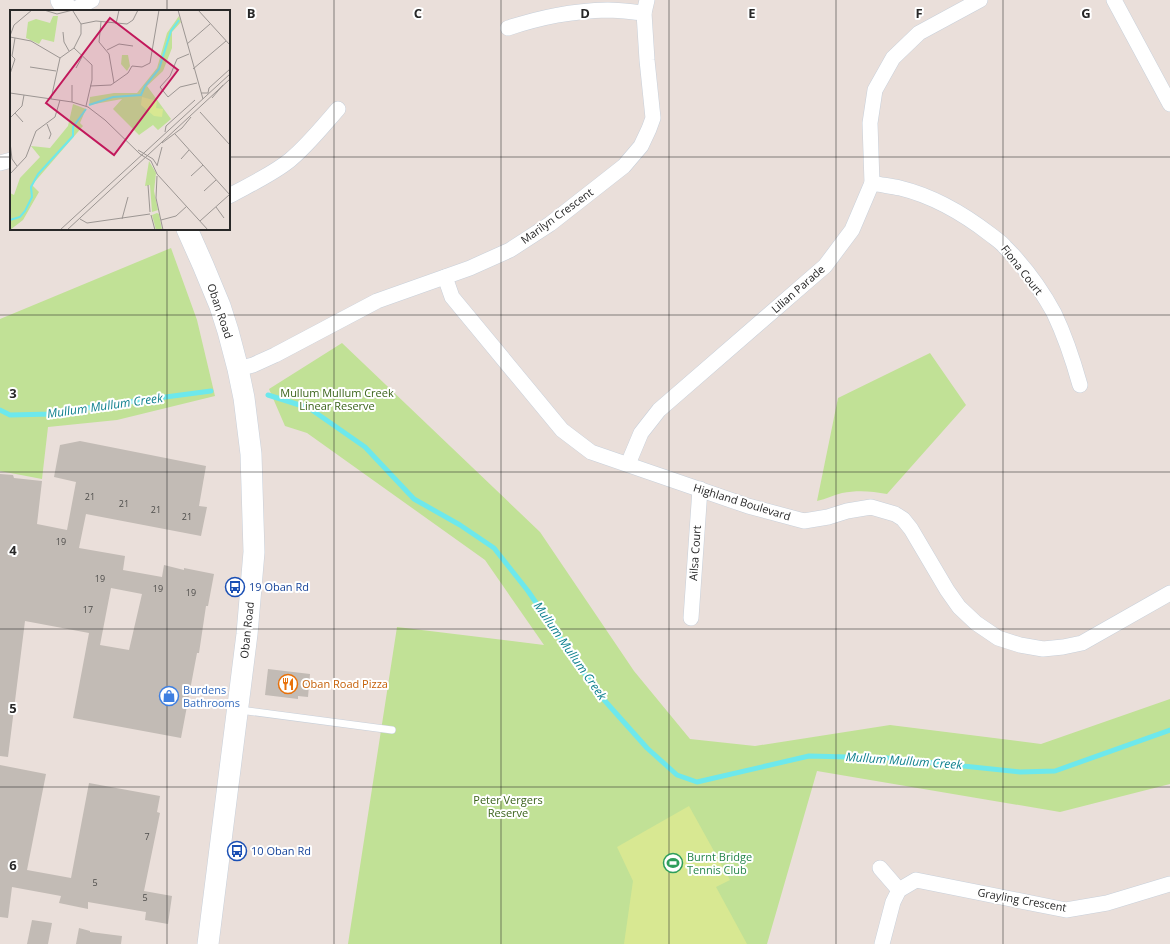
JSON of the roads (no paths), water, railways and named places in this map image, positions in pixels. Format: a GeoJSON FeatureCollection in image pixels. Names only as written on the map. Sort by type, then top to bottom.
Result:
{"type":"FeatureCollection","features":[{"type":"Feature","properties":{"kind":"main road"},"geometry":{"type":"LineString","coordinates":[[62,0],[67,10]]}},
{"type":"Feature","properties":{"kind":"main road","name":"Oban Road"},"geometry":{"type":"LineString","coordinates":[[187,230],[220,306],[238,369],[244,398],[251,454],[254,552],[247,634],[208,944]]}},
{"type":"Feature","properties":{"kind":"street"},"geometry":{"type":"LineString","coordinates":[[74,10],[92,0]]}},
{"type":"Feature","properties":{"kind":"street","name":"Lilian Parade"},"geometry":{"type":"LineString","coordinates":[[628,464],[641,433],[659,410],[825,266],[852,230],[872,183],[870,123],[875,90],[893,58],[919,33],[980,0]]}},
{"type":"Feature","properties":{"kind":"street"},"geometry":{"type":"LineString","coordinates":[[1114,0],[1165,86],[1170,104]]}},
{"type":"Feature","properties":{"kind":"street"},"geometry":{"type":"LineString","coordinates":[[508,28],[538,18],[569,12],[646,6]]}},
{"type":"Feature","properties":{"kind":"street","name":"Marilyn Crescent"},"geometry":{"type":"LineString","coordinates":[[238,369],[253,365],[275,355],[377,301],[470,268],[510,250],[550,224],[624,166],[641,146],[653,118],[647,60],[646,6]]}},
{"type":"Feature","properties":{"kind":"street"},"geometry":{"type":"LineString","coordinates":[[230,195],[289,161],[308,143],[338,109]]}},
{"type":"Feature","properties":{"kind":"street"},"geometry":{"type":"LineString","coordinates":[[0,163],[10,160]]}},
{"type":"Feature","properties":{"kind":"street","name":"Fiona Court"},"geometry":{"type":"LineString","coordinates":[[872,183],[900,188],[928,197],[979,225],[1005,246],[1021,264],[1053,313],[1069,348],[1080,385]]}},
{"type":"Feature","properties":{"kind":"street","name":"Highland Boulevard"},"geometry":{"type":"LineString","coordinates":[[445,277],[452,296],[562,430],[591,452],[748,506],[804,521],[871,507],[895,514],[911,529],[947,590],[959,607],[976,623],[998,638],[1020,645],[1043,649],[1063,647],[1082,642],[1170,593]]}},
{"type":"Feature","properties":{"kind":"street","name":"Ailsa Court"},"geometry":{"type":"LineString","coordinates":[[691,618],[700,489]]}},
{"type":"Feature","properties":{"kind":"street"},"geometry":{"type":"LineString","coordinates":[[880,868],[899,890],[893,902],[882,944]]}},
{"type":"Feature","properties":{"kind":"street","name":"Grayling Crescent"},"geometry":{"type":"LineString","coordinates":[[899,890],[916,880],[1066,910],[1107,903],[1170,884]]}},
{"type":"Feature","properties":{"kind":"lane"},"geometry":{"type":"LineString","coordinates":[[238,710],[392,730]]}},
{"type":"Feature","properties":{"kind":"waterway","name":"Mullum Mullum Creek"},"geometry":{"type":"LineString","coordinates":[[0,410],[10,415],[52,414],[105,405],[211,391]]}},
{"type":"Feature","properties":{"kind":"waterway","name":"Mullum Mullum Creek"},"geometry":{"type":"LineString","coordinates":[[268,395],[309,408],[365,447],[414,499],[460,525],[494,548],[528,591],[597,692],[647,748],[677,775],[697,782],[809,756],[887,758],[1020,772],[1055,771],[1170,730]]}},
{"type":"Feature","properties":{"kind":"place","name":"19 Oban Rd"},"geometry":{"type":"Point","coordinates":[235,587]}},
{"type":"Feature","properties":{"kind":"place","name":"Oban Road Pizza"},"geometry":{"type":"Point","coordinates":[288,684]}},
{"type":"Feature","properties":{"kind":"place","name":"Burdens Bathrooms"},"geometry":{"type":"Point","coordinates":[169,696]}},
{"type":"Feature","properties":{"kind":"place","name":"10 Oban Rd"},"geometry":{"type":"Point","coordinates":[237,851]}},
{"type":"Feature","properties":{"kind":"place","name":"Burnt Bridge Tennis Club"},"geometry":{"type":"Point","coordinates":[673,863]}},
{"type":"Feature","properties":{"kind":"park label","name":"Mullum Mullum Creek Linear Reserve"},"geometry":{"type":"Point","coordinates":[337,399]}},
{"type":"Feature","properties":{"kind":"park label","name":"Peter Vergers Reserve"},"geometry":{"type":"Point","coordinates":[508,806]}}]}
